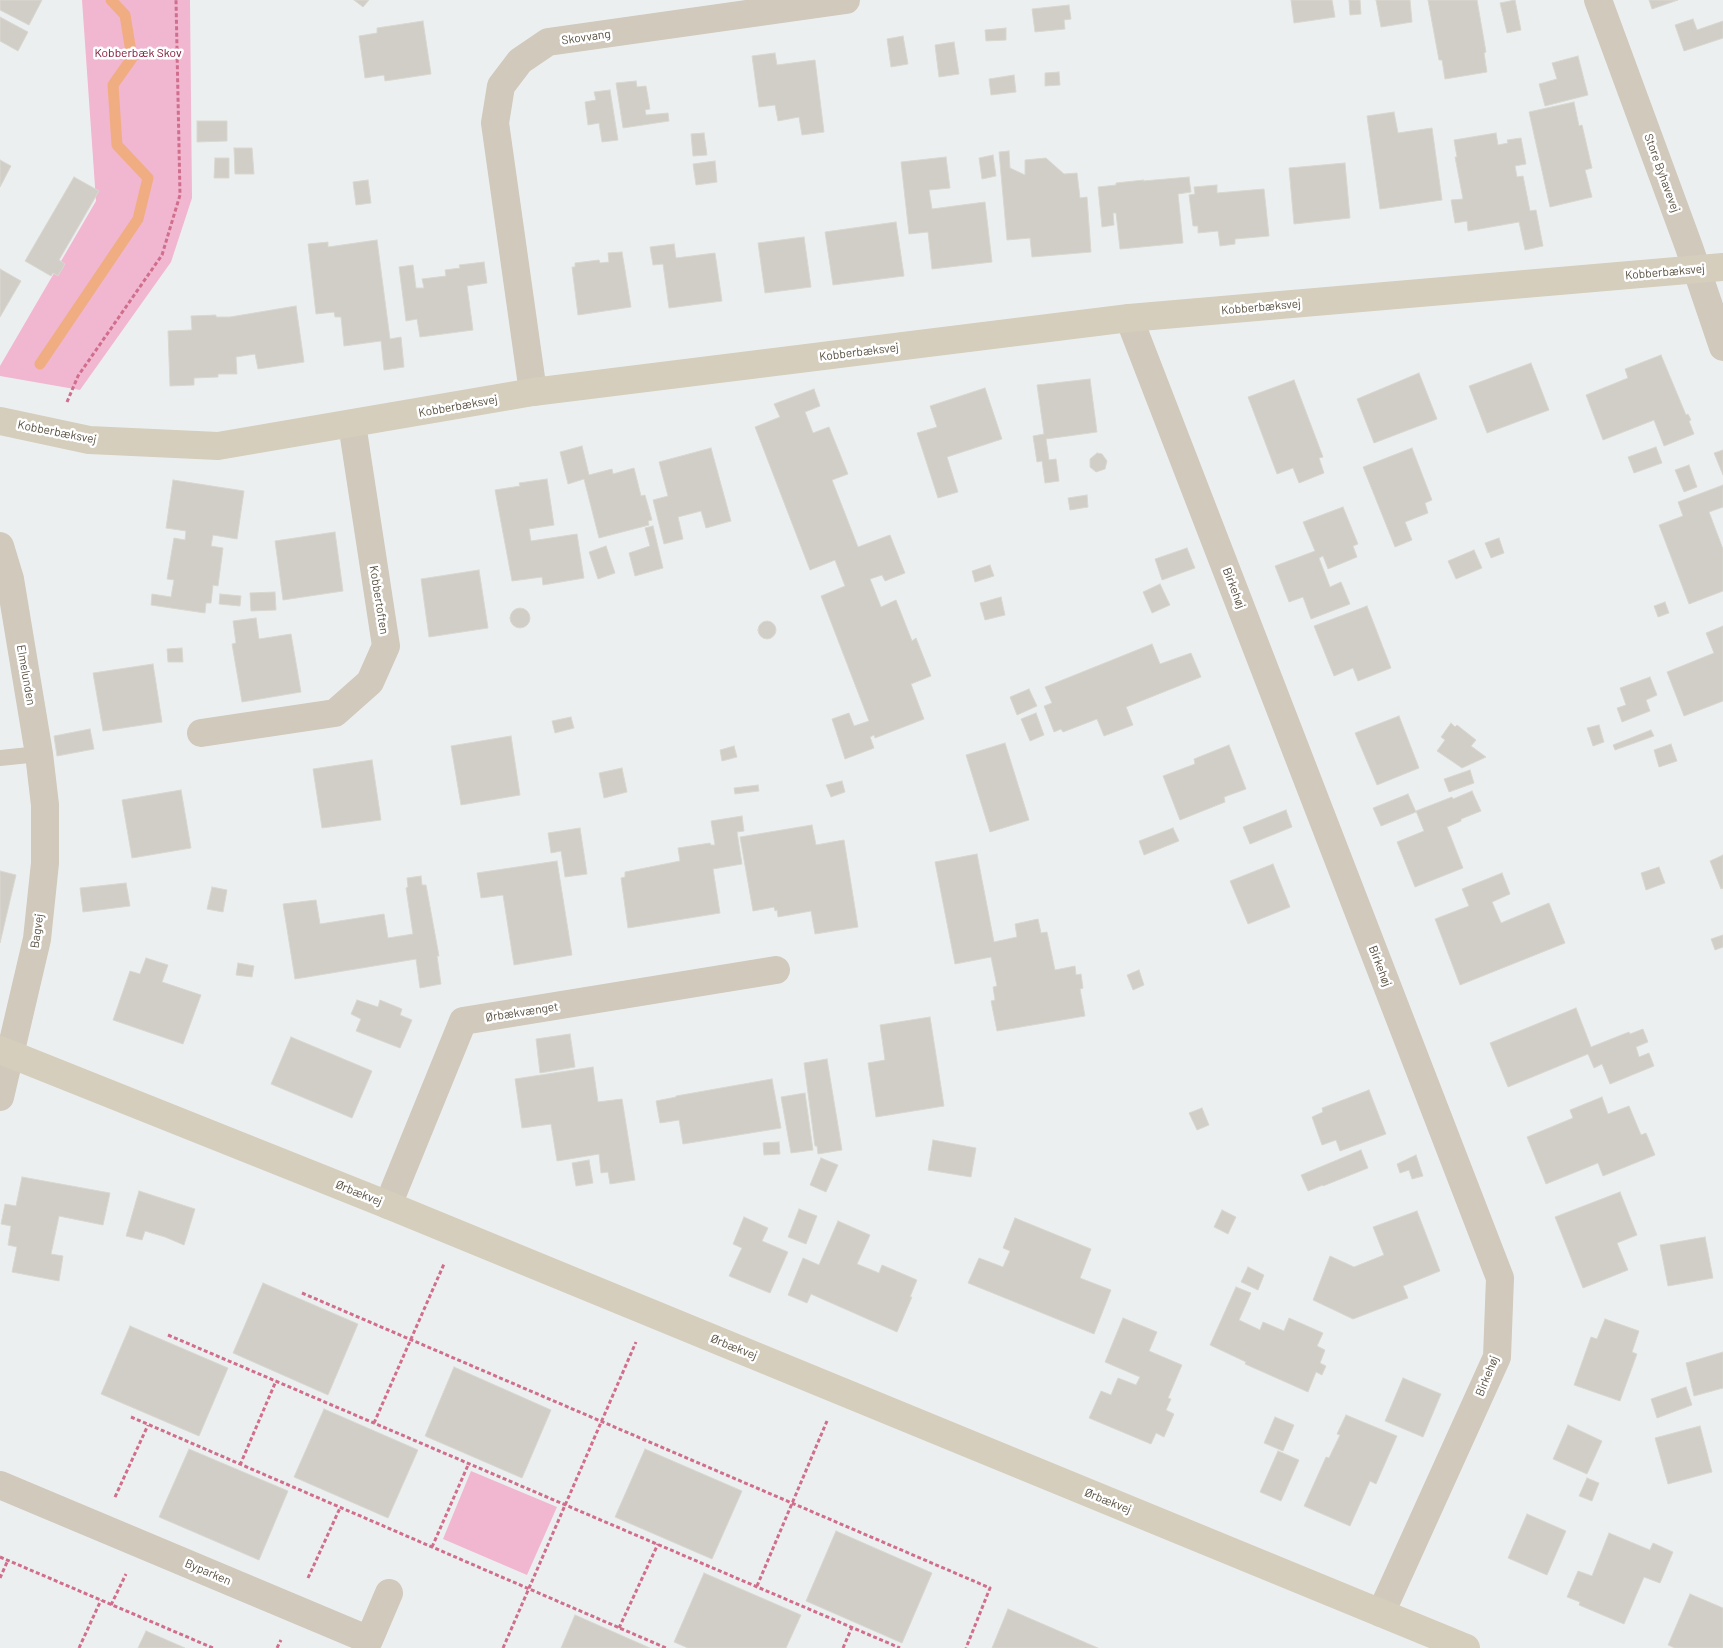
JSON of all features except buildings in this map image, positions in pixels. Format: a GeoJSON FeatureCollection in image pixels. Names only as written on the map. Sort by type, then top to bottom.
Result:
{"type":"FeatureCollection","features":[{"type":"Feature","properties":{"kind":"street","name":"Skovvang"},"geometry":{"type":"LineString","coordinates":[[533,392],[495,123],[501,86],[520,61],[548,42],[846,0]]}},
{"type":"Feature","properties":{"kind":"street","name":"Store Byhavevej"},"geometry":{"type":"LineString","coordinates":[[1598,0],[1710,268],[1723,347]]}},
{"type":"Feature","properties":{"kind":"street","name":"Kobberbæksvej"},"geometry":{"type":"LineString","coordinates":[[0,421],[89,440],[218,446],[533,392],[1129,318],[1710,268]]}},
{"type":"Feature","properties":{"kind":"street","name":"Birkehøj"},"geometry":{"type":"LineString","coordinates":[[1129,318],[1500,1278],[1497,1357],[1381,1613]]}},
{"type":"Feature","properties":{"kind":"street","name":"Kobbertoften"},"geometry":{"type":"LineString","coordinates":[[201,733],[335,713],[370,682],[386,646],[352,424]]}},
{"type":"Feature","properties":{"kind":"street","name":"Elmelunden"},"geometry":{"type":"LineString","coordinates":[[0,546],[10,579],[40,754],[45,805]]}},
{"type":"Feature","properties":{"kind":"street","name":"Bagvej"},"geometry":{"type":"LineString","coordinates":[[5,1052],[37,939],[45,863],[45,805]]}},
{"type":"Feature","properties":{"kind":"street","name":"Ørbækvænget"},"geometry":{"type":"LineString","coordinates":[[388,1205],[463,1021],[776,970]]}},
{"type":"Feature","properties":{"kind":"street","name":"Ørbækvej"},"geometry":{"type":"LineString","coordinates":[[5,1052],[457,1233],[1466,1648]]}},
{"type":"Feature","properties":{"kind":"street"},"geometry":{"type":"LineString","coordinates":[[0,1097],[5,1052]]}},
{"type":"Feature","properties":{"kind":"street","name":"Byparken"},"geometry":{"type":"LineString","coordinates":[[0,1485],[369,1640],[389,1593]]}},
{"type":"Feature","properties":{"kind":"lane"},"geometry":{"type":"LineString","coordinates":[[0,758],[40,754]]}},
{"type":"Feature","properties":{"kind":"path"},"geometry":{"type":"LineString","coordinates":[[54,433],[78,376],[162,255],[180,195],[176,0]]}},
{"type":"Feature","properties":{"kind":"path"},"geometry":{"type":"LineString","coordinates":[[374,1423],[457,1233]]}},
{"type":"Feature","properties":{"kind":"path"},"geometry":{"type":"LineString","coordinates":[[302,1293],[990,1588],[966,1648]]}},
{"type":"Feature","properties":{"kind":"path"},"geometry":{"type":"LineString","coordinates":[[503,1648],[649,1312]]}},
{"type":"Feature","properties":{"kind":"path"},"geometry":{"type":"LineString","coordinates":[[168,1334],[900,1648]]}},
{"type":"Feature","properties":{"kind":"path"},"geometry":{"type":"LineString","coordinates":[[240,1465],[276,1381]]}},
{"type":"Feature","properties":{"kind":"path"},"geometry":{"type":"LineString","coordinates":[[756,1586],[841,1391]]}},
{"type":"Feature","properties":{"kind":"path"},"geometry":{"type":"LineString","coordinates":[[131,1417],[666,1648]]}},
{"type":"Feature","properties":{"kind":"path"},"geometry":{"type":"LineString","coordinates":[[112,1505],[148,1425]]}},
{"type":"Feature","properties":{"kind":"path"},"geometry":{"type":"LineString","coordinates":[[432,1547],[469,1463]]}},
{"type":"Feature","properties":{"kind":"path"},"geometry":{"type":"LineString","coordinates":[[619,1628],[658,1544]]}},
{"type":"Feature","properties":{"kind":"path"},"geometry":{"type":"LineString","coordinates":[[0,1557],[213,1648]]}},
{"type":"Feature","properties":{"kind":"path"},"geometry":{"type":"LineString","coordinates":[[0,1578],[8,1560]]}},
{"type":"Feature","properties":{"kind":"path"},"geometry":{"type":"LineString","coordinates":[[79,1648],[101,1600]]}},
{"type":"Feature","properties":{"kind":"path"},"geometry":{"type":"LineString","coordinates":[[843,1648],[852,1628]]}},
{"type":"Feature","properties":{"kind":"green space","name":"Kobberbæk Skov"},"geometry":{"type":"Polygon","coordinates":[[[82,0],[190,0],[192,198],[171,262],[80,390],[0,376],[0,366],[96,201],[82,0]]]}},
{"type":"Feature","properties":{"kind":"green space"},"geometry":{"type":"Polygon","coordinates":[[[471,1471],[557,1507],[527,1575],[443,1539],[471,1471]]]}},
{"type":"Feature","properties":{"kind":"waterway"},"geometry":{"type":"LineString","coordinates":[[40,364],[138,219],[148,178],[117,145],[113,85],[132,58],[125,15],[111,0]]}}]}
